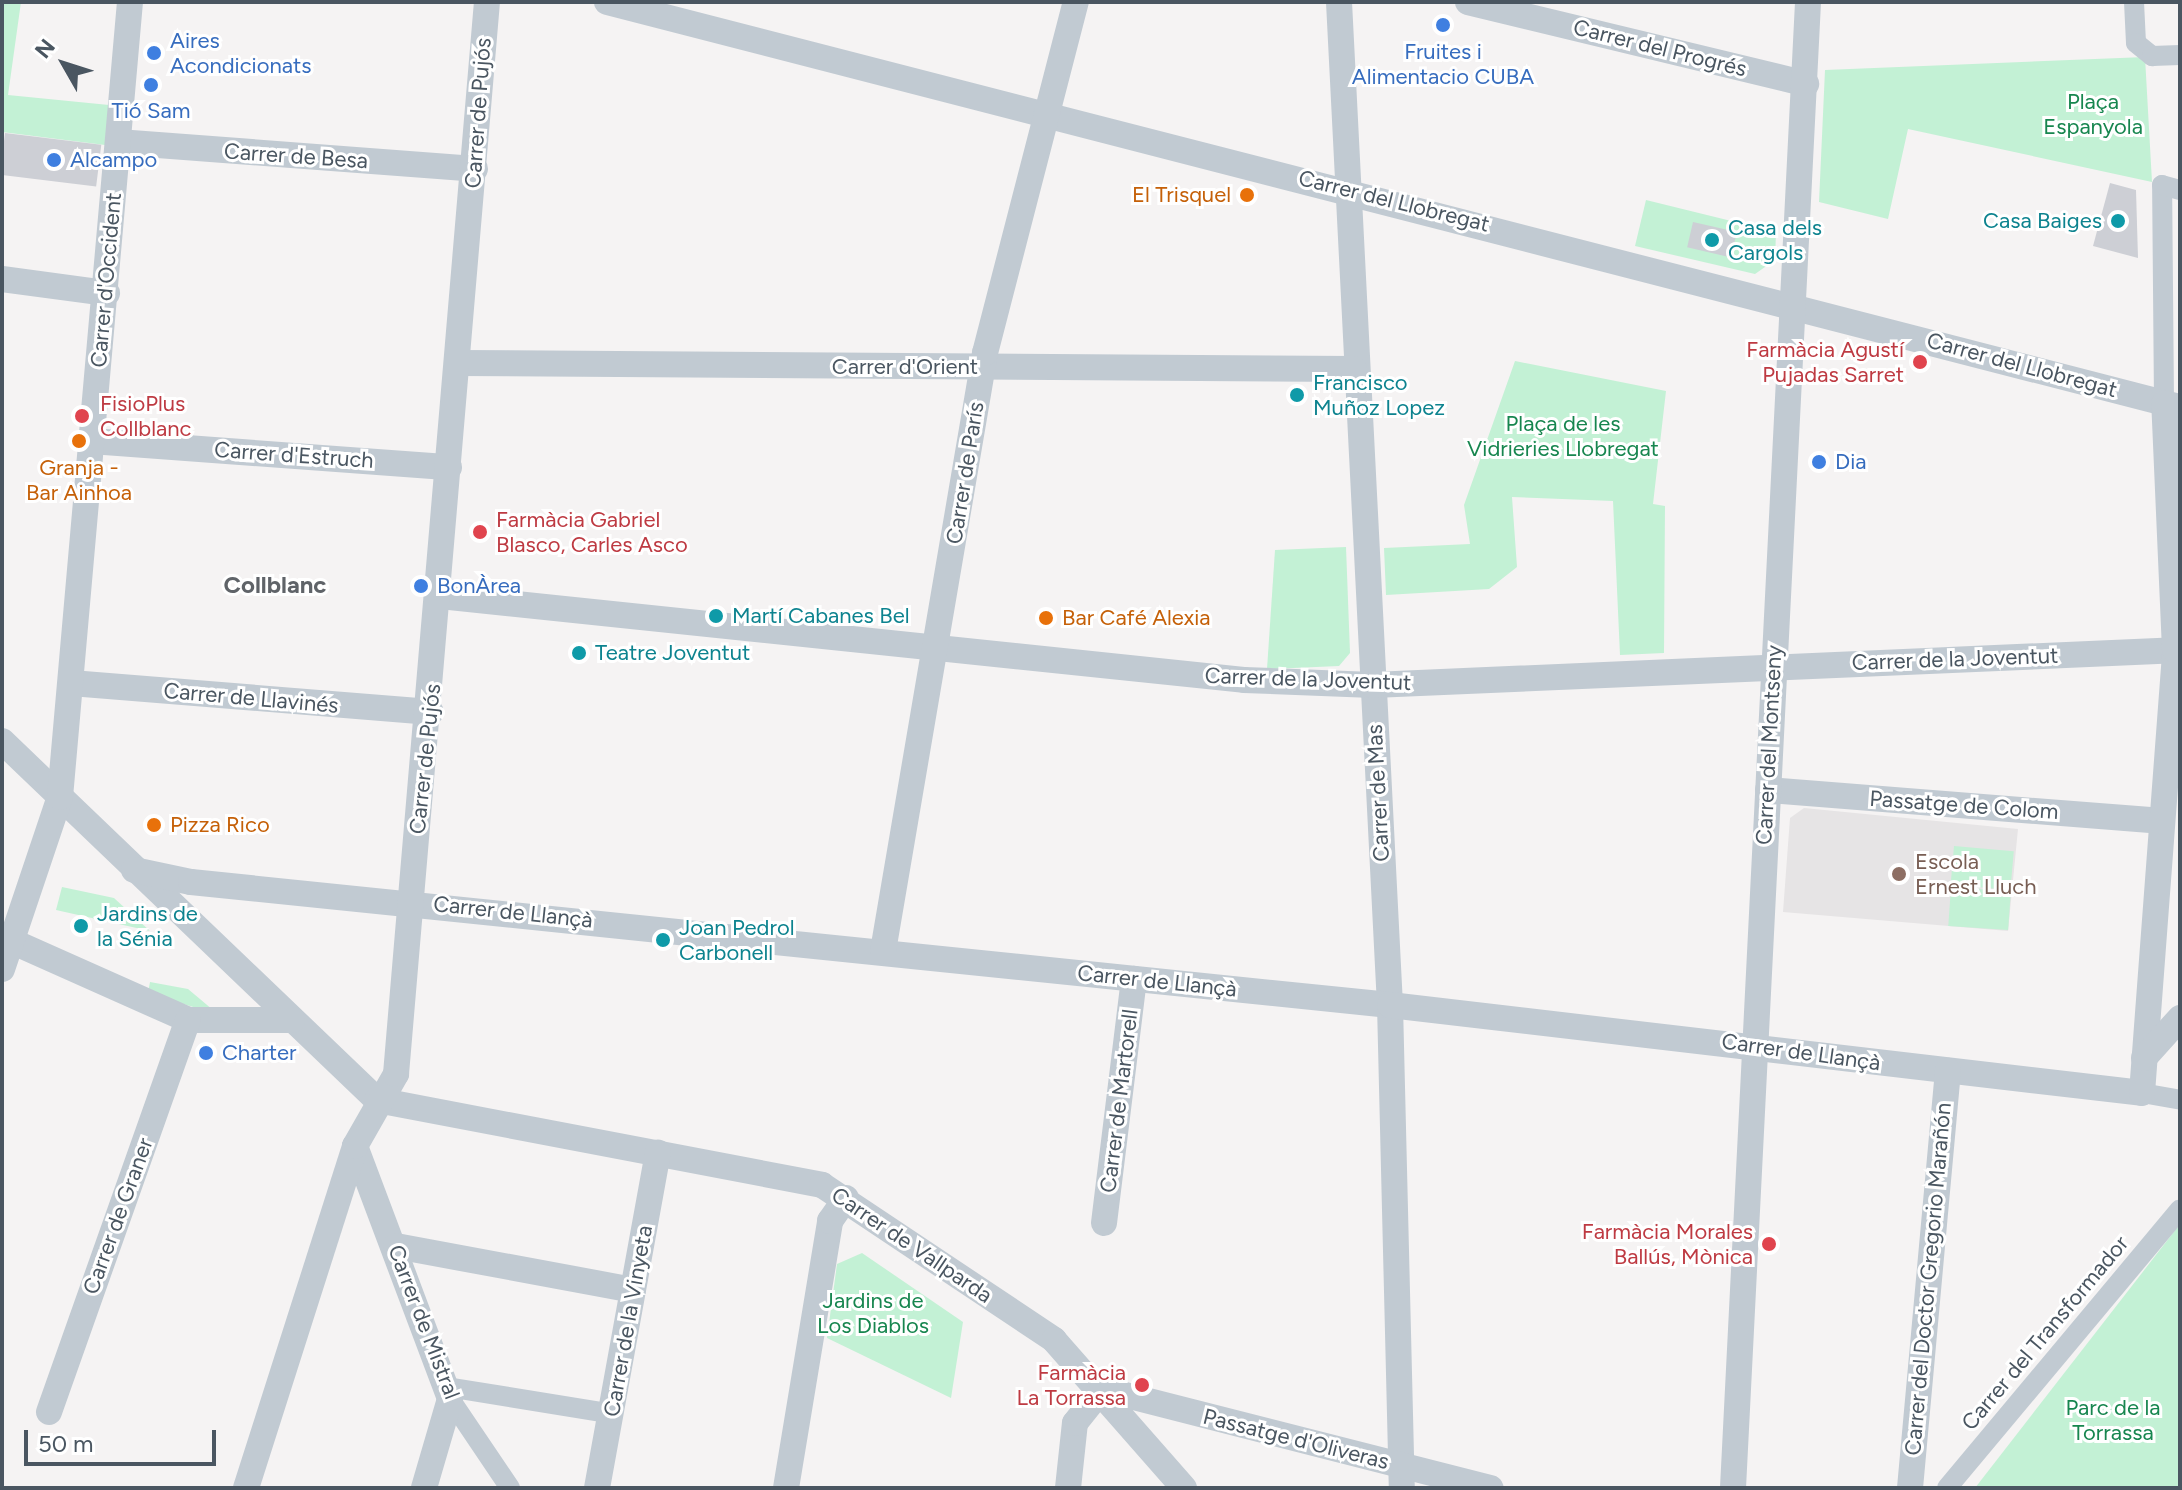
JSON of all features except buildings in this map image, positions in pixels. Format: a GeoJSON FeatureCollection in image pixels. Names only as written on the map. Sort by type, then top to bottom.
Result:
{"type":"FeatureCollection","features":[{"type":"Feature","properties":{"kind":"street","name":"Carrer d'Occident"},"geometry":{"type":"LineString","coordinates":[[2,969],[7,939],[60,797],[107,293],[130,2]]}},
{"type":"Feature","properties":{"kind":"street","name":"Carrer de Pujós"},"geometry":{"type":"LineString","coordinates":[[246,1488],[355,1146],[377,1100],[396,1074],[431,712],[487,2]]}},
{"type":"Feature","properties":{"kind":"street","name":"Carrer del Llobregat"},"geometry":{"type":"LineString","coordinates":[[607,2],[1796,303],[2172,405]]}},
{"type":"Feature","properties":{"kind":"street","name":"Carrer de París"},"geometry":{"type":"LineString","coordinates":[[883,951],[984,368],[1076,2]]}},
{"type":"Feature","properties":{"kind":"street","name":"Carrer de Mas"},"geometry":{"type":"LineString","coordinates":[[1339,2],[1354,369],[1390,1005],[1402,1477]]}},
{"type":"Feature","properties":{"kind":"street","name":"Carrer del Progrés"},"geometry":{"type":"LineString","coordinates":[[1468,2],[1806,84]]}},
{"type":"Feature","properties":{"kind":"street","name":"Carrer del Montseny"},"geometry":{"type":"LineString","coordinates":[[1733,1488],[1772,666],[1796,303],[1808,2]]}},
{"type":"Feature","properties":{"kind":"street"},"geometry":{"type":"LineString","coordinates":[[2134,2],[2136,43],[2152,56],[2180,55]]}},
{"type":"Feature","properties":{"kind":"street","name":"Carrer de Besa"},"geometry":{"type":"LineString","coordinates":[[118,142],[475,169]]}},
{"type":"Feature","properties":{"kind":"street"},"geometry":{"type":"LineString","coordinates":[[2142,1093],[2160,821],[2178,650],[2171,187]]}},
{"type":"Feature","properties":{"kind":"street"},"geometry":{"type":"LineString","coordinates":[[2,279],[107,293]]}},
{"type":"Feature","properties":{"kind":"street","name":"Carrer d'Orient"},"geometry":{"type":"LineString","coordinates":[[457,363],[1354,369]]}},
{"type":"Feature","properties":{"kind":"street","name":"Carrer d'Estruch"},"geometry":{"type":"LineString","coordinates":[[91,441],[449,467]]}},
{"type":"Feature","properties":{"kind":"street","name":"Carrer de la Joventut"},"geometry":{"type":"LineString","coordinates":[[440,596],[936,650],[1373,685],[2178,650]]}},
{"type":"Feature","properties":{"kind":"street","name":"Carrer de Llavinés"},"geometry":{"type":"LineString","coordinates":[[71,683],[431,712]]}},
{"type":"Feature","properties":{"kind":"street"},"geometry":{"type":"LineString","coordinates":[[2,741],[377,1100]]}},
{"type":"Feature","properties":{"kind":"street","name":"Passatge de Colom"},"geometry":{"type":"LineString","coordinates":[[1768,790],[2160,821]]}},
{"type":"Feature","properties":{"kind":"street","name":"Carrer de Llançà"},"geometry":{"type":"LineString","coordinates":[[134,870],[191,882],[413,901],[1390,1005],[2142,1093],[2180,1100]]}},
{"type":"Feature","properties":{"kind":"street"},"geometry":{"type":"LineString","coordinates":[[7,939],[188,1020],[292,1020]]}},
{"type":"Feature","properties":{"kind":"street","name":"Carrer de Martorell"},"geometry":{"type":"LineString","coordinates":[[1104,1223],[1134,979]]}},
{"type":"Feature","properties":{"kind":"street"},"geometry":{"type":"LineString","coordinates":[[2144,1058],[2180,1018]]}},
{"type":"Feature","properties":{"kind":"street","name":"Carrer de Graner"},"geometry":{"type":"LineString","coordinates":[[49,1412],[188,1020]]}},
{"type":"Feature","properties":{"kind":"street","name":"Carrer del Doctor Gregorio Marañón"},"geometry":{"type":"LineString","coordinates":[[1910,1488],[1948,1071]]}},
{"type":"Feature","properties":{"kind":"street","name":"Carrer de Vallparda"},"geometry":{"type":"LineString","coordinates":[[377,1100],[822,1185],[846,1198],[1054,1340],[1102,1389],[1184,1488]]}},
{"type":"Feature","properties":{"kind":"street","name":"Carrer de Mistral"},"geometry":{"type":"LineString","coordinates":[[355,1146],[396,1246],[448,1393],[510,1488]]}},
{"type":"Feature","properties":{"kind":"street","name":"Carrer de la Vinyeta"},"geometry":{"type":"LineString","coordinates":[[597,1488],[613,1414],[658,1153]]}},
{"type":"Feature","properties":{"kind":"street"},"geometry":{"type":"LineString","coordinates":[[786,1488],[830,1221],[846,1198]]}},
{"type":"Feature","properties":{"kind":"street","name":"Carrer del Transformador"},"geometry":{"type":"LineString","coordinates":[[1947,1488],[2180,1209]]}},
{"type":"Feature","properties":{"kind":"street"},"geometry":{"type":"LineString","coordinates":[[396,1246],[633,1290]]}},
{"type":"Feature","properties":{"kind":"street"},"geometry":{"type":"LineString","coordinates":[[1068,1488],[1075,1423],[1102,1389]]}},
{"type":"Feature","properties":{"kind":"street","name":"Passatge d'Oliveras"},"geometry":{"type":"LineString","coordinates":[[1102,1389],[1402,1477],[1491,1488]]}},
{"type":"Feature","properties":{"kind":"street"},"geometry":{"type":"LineString","coordinates":[[424,1488],[448,1393],[613,1414]]}},
{"type":"Feature","properties":{"kind":"shaded area","name":"Escola Ernest Lluch"},"geometry":{"type":"Polygon","coordinates":[[[1804,808],[2018,829],[2008,931],[1783,912],[1790,818],[1804,808]]]}},
{"type":"Feature","properties":{"kind":"green space"},"geometry":{"type":"Polygon","coordinates":[[[2,2],[21,2],[8,95],[109,105],[105,145],[2,132],[2,2]]]}},
{"type":"Feature","properties":{"kind":"green space","name":"Plaça Espanyola"},"geometry":{"type":"Polygon","coordinates":[[[2145,57],[2152,182],[1908,129],[1888,219],[1819,202],[1825,70],[2145,57]]]}},
{"type":"Feature","properties":{"kind":"green space"},"geometry":{"type":"Polygon","coordinates":[[[1646,200],[1776,232],[1775,260],[1755,274],[1635,246],[1646,200]]]}},
{"type":"Feature","properties":{"kind":"green space","name":"Plaça de les Vidrieries Llobregat"},"geometry":{"type":"Polygon","coordinates":[[[1515,361],[1666,391],[1653,504],[1665,506],[1664,653],[1620,655],[1613,501],[1512,497],[1517,567],[1489,589],[1386,595],[1384,548],[1470,544],[1464,505],[1515,361]]]}},
{"type":"Feature","properties":{"kind":"green space"},"geometry":{"type":"Polygon","coordinates":[[[1346,547],[1350,653],[1339,666],[1267,669],[1275,550],[1346,547]]]}},
{"type":"Feature","properties":{"kind":"green space"},"geometry":{"type":"Polygon","coordinates":[[[1954,846],[2014,851],[2010,890],[1951,885],[1954,846]]]}},
{"type":"Feature","properties":{"kind":"green space"},"geometry":{"type":"Polygon","coordinates":[[[62,887],[114,898],[150,931],[56,910],[62,887]]]}},
{"type":"Feature","properties":{"kind":"green space"},"geometry":{"type":"Polygon","coordinates":[[[1951,887],[2011,891],[2008,930],[1948,926],[1951,887]]]}},
{"type":"Feature","properties":{"kind":"green space"},"geometry":{"type":"Polygon","coordinates":[[[150,982],[188,989],[219,1015],[148,993],[150,982]]]}},
{"type":"Feature","properties":{"kind":"green space","name":"Parc de la Torrassa"},"geometry":{"type":"Polygon","coordinates":[[[2180,1224],[2180,1488],[1975,1488],[2180,1224]]]}},
{"type":"Feature","properties":{"kind":"green space","name":"Jardins de Los Diablos"},"geometry":{"type":"Polygon","coordinates":[[[862,1253],[963,1322],[951,1398],[827,1338],[837,1264],[862,1253]]]}},
{"type":"Feature","properties":{"kind":"place","name":"Fruites i Alimentacio CUBA"},"geometry":{"type":"Point","coordinates":[1443,25]}},
{"type":"Feature","properties":{"kind":"place","name":"Aires Acondicionats"},"geometry":{"type":"Point","coordinates":[154,53]}},
{"type":"Feature","properties":{"kind":"place","name":"Tió Sam"},"geometry":{"type":"Point","coordinates":[151,85]}},
{"type":"Feature","properties":{"kind":"place","name":"Alcampo"},"geometry":{"type":"Point","coordinates":[54,160]}},
{"type":"Feature","properties":{"kind":"place","name":"El Trisquel"},"geometry":{"type":"Point","coordinates":[1247,195]}},
{"type":"Feature","properties":{"kind":"place","name":"Casa Baiges"},"geometry":{"type":"Point","coordinates":[2118,221]}},
{"type":"Feature","properties":{"kind":"place","name":"Casa dels Cargols"},"geometry":{"type":"Point","coordinates":[1712,240]}},
{"type":"Feature","properties":{"kind":"place","name":"Farmàcia Agustí Pujadas Sarret"},"geometry":{"type":"Point","coordinates":[1920,362]}},
{"type":"Feature","properties":{"kind":"place","name":"Francisco Muñoz Lopez"},"geometry":{"type":"Point","coordinates":[1297,395]}},
{"type":"Feature","properties":{"kind":"place","name":"FisioPlus Collblanc"},"geometry":{"type":"Point","coordinates":[82,416]}},
{"type":"Feature","properties":{"kind":"place","name":"Granja - Bar Ainhoa"},"geometry":{"type":"Point","coordinates":[79,441]}},
{"type":"Feature","properties":{"kind":"place","name":"Dia"},"geometry":{"type":"Point","coordinates":[1819,462]}},
{"type":"Feature","properties":{"kind":"place","name":"Farmàcia Gabriel Blasco, Carles Asco"},"geometry":{"type":"Point","coordinates":[480,532]}},
{"type":"Feature","properties":{"kind":"place","name":"BonÀrea"},"geometry":{"type":"Point","coordinates":[421,586]}},
{"type":"Feature","properties":{"kind":"place","name":"Martí Cabanes Bel"},"geometry":{"type":"Point","coordinates":[716,616]}},
{"type":"Feature","properties":{"kind":"place","name":"Bar Café Alexia"},"geometry":{"type":"Point","coordinates":[1046,618]}},
{"type":"Feature","properties":{"kind":"place","name":"Teatre Joventut"},"geometry":{"type":"Point","coordinates":[579,653]}},
{"type":"Feature","properties":{"kind":"place","name":"Pizza Rico"},"geometry":{"type":"Point","coordinates":[154,825]}},
{"type":"Feature","properties":{"kind":"place","name":"Escola Ernest Lluch"},"geometry":{"type":"Point","coordinates":[1899,874]}},
{"type":"Feature","properties":{"kind":"place","name":"Jardins de la Sénia"},"geometry":{"type":"Point","coordinates":[81,926]}},
{"type":"Feature","properties":{"kind":"place","name":"Joan Pedrol Carbonell"},"geometry":{"type":"Point","coordinates":[663,940]}},
{"type":"Feature","properties":{"kind":"place","name":"Charter"},"geometry":{"type":"Point","coordinates":[206,1053]}},
{"type":"Feature","properties":{"kind":"place","name":"Farmàcia Morales Ballús, Mònica"},"geometry":{"type":"Point","coordinates":[1769,1244]}},
{"type":"Feature","properties":{"kind":"place","name":"Farmàcia La Torrassa"},"geometry":{"type":"Point","coordinates":[1142,1385]}},
{"type":"Feature","properties":{"kind":"district","name":"Collblanc"},"geometry":{"type":"Point","coordinates":[275,585]}}]}
